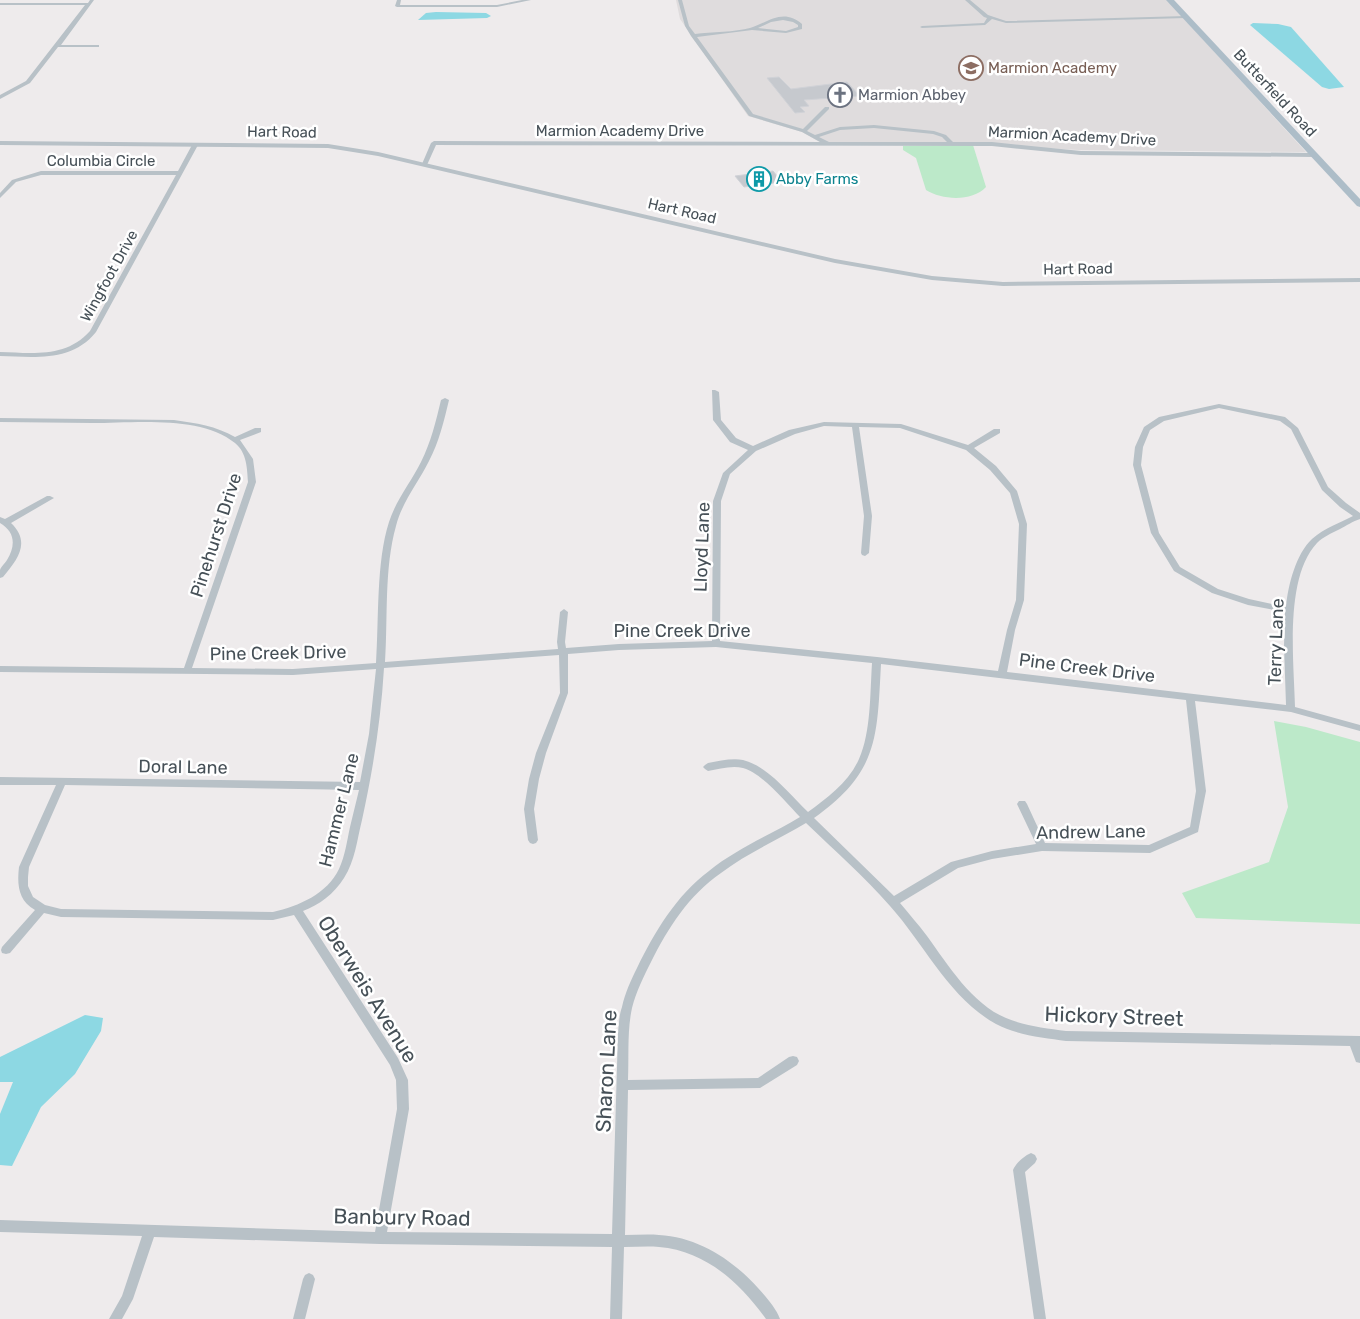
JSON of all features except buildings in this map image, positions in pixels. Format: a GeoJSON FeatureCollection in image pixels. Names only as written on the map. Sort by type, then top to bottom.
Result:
{"type":"FeatureCollection","features":[{"type":"Feature","properties":{"kind":"main road","name":"Butterfield Road"},"geometry":{"type":"LineString","coordinates":[[1170,0],[1360,204]]}},
{"type":"Feature","properties":{"kind":"street"},"geometry":{"type":"LineString","coordinates":[[0,4],[4,0]]}},
{"type":"Feature","properties":{"kind":"street"},"geometry":{"type":"LineString","coordinates":[[399,0],[397,6],[503,5],[529,0]]}},
{"type":"Feature","properties":{"kind":"street"},"geometry":{"type":"LineString","coordinates":[[680,0],[684,20],[693,36],[751,115],[804,130],[828,144]]}},
{"type":"Feature","properties":{"kind":"street"},"geometry":{"type":"LineString","coordinates":[[967,0],[990,18],[1006,22]]}},
{"type":"Feature","properties":{"kind":"street"},"geometry":{"type":"LineString","coordinates":[[0,4],[90,2]]}},
{"type":"Feature","properties":{"kind":"street"},"geometry":{"type":"LineString","coordinates":[[0,97],[28,82],[90,2]]}},
{"type":"Feature","properties":{"kind":"street"},"geometry":{"type":"LineString","coordinates":[[922,27],[1131,18],[1175,20],[1186,16]]}},
{"type":"Feature","properties":{"kind":"street"},"geometry":{"type":"LineString","coordinates":[[693,36],[752,29],[786,32],[800,28],[799,23],[789,18],[779,18],[752,29]]}},
{"type":"Feature","properties":{"kind":"street"},"geometry":{"type":"LineString","coordinates":[[985,24],[990,18]]}},
{"type":"Feature","properties":{"kind":"street"},"geometry":{"type":"LineString","coordinates":[[57,46],[97,46]]}},
{"type":"Feature","properties":{"kind":"street"},"geometry":{"type":"LineString","coordinates":[[804,130],[827,108]]}},
{"type":"Feature","properties":{"kind":"street"},"geometry":{"type":"LineString","coordinates":[[816,136],[838,128],[884,125],[937,132],[948,138],[952,144]]}},
{"type":"Feature","properties":{"kind":"street","name":"Hart Road"},"geometry":{"type":"LineString","coordinates":[[0,143],[328,146],[425,164],[835,261],[932,278],[1003,284],[1360,280]]}},
{"type":"Feature","properties":{"kind":"street","name":"Marmion Academy Drive"},"geometry":{"type":"LineString","coordinates":[[425,164],[434,143],[992,144],[1081,153],[1314,155]]}},
{"type":"Feature","properties":{"kind":"street","name":"Wingfoot Drive"},"geometry":{"type":"LineString","coordinates":[[0,354],[57,352],[86,341],[195,145]]}},
{"type":"Feature","properties":{"kind":"street","name":"Columbia Circle"},"geometry":{"type":"LineString","coordinates":[[0,196],[14,181],[41,173],[180,173]]}},
{"type":"Feature","properties":{"kind":"street"},"geometry":{"type":"LineString","coordinates":[[715,392],[717,420],[733,440],[753,449]]}},
{"type":"Feature","properties":{"kind":"street","name":"Hammer Lane"},"geometry":{"type":"LineString","coordinates":[[42,909],[61,913],[266,916],[296,910],[318,899],[340,877],[347,859],[365,786],[376,724],[381,666],[386,558],[392,525],[409,486],[430,452],[445,400]]}},
{"type":"Feature","properties":{"kind":"street"},"geometry":{"type":"LineString","coordinates":[[1290,610],[1248,602],[1215,591],[1177,570],[1155,533],[1137,465],[1139,447],[1147,429],[1162,419],[1218,406],[1282,420],[1294,428],[1325,488],[1359,517]]}},
{"type":"Feature","properties":{"kind":"street","name":"Pinehurst Drive"},"geometry":{"type":"LineString","coordinates":[[0,420],[182,422],[212,428],[235,440],[250,458],[253,469],[252,482],[187,671]]}},
{"type":"Feature","properties":{"kind":"street","name":"Lloyd Lane"},"geometry":{"type":"LineString","coordinates":[[716,644],[717,501],[727,473],[753,449],[792,432],[824,424],[901,426],[969,448]]}},
{"type":"Feature","properties":{"kind":"street"},"geometry":{"type":"LineString","coordinates":[[855,424],[868,516],[865,553]]}},
{"type":"Feature","properties":{"kind":"street"},"geometry":{"type":"LineString","coordinates":[[235,440],[258,430]]}},
{"type":"Feature","properties":{"kind":"street"},"geometry":{"type":"LineString","coordinates":[[997,431],[969,448],[993,468],[1014,493],[1023,524],[1020,600],[1011,630],[1002,674]]}},
{"type":"Feature","properties":{"kind":"street"},"geometry":{"type":"LineString","coordinates":[[0,574],[14,557],[18,544],[15,532],[3,521],[50,498]]}},
{"type":"Feature","properties":{"kind":"street","name":"Terry Lane"},"geometry":{"type":"LineString","coordinates":[[1291,709],[1290,610],[1298,569],[1313,543],[1359,517]]}},
{"type":"Feature","properties":{"kind":"street"},"geometry":{"type":"LineString","coordinates":[[533,840],[529,809],[532,794],[541,753],[564,693],[561,642],[564,612]]}},
{"type":"Feature","properties":{"kind":"street","name":"Pine Creek Drive"},"geometry":{"type":"LineString","coordinates":[[0,669],[274,672],[381,666],[667,644],[716,644],[1002,674],[1291,709],[1360,728]]}},
{"type":"Feature","properties":{"kind":"street","name":"Sharon Lane"},"geometry":{"type":"LineString","coordinates":[[616,1319],[622,1085],[628,1004],[637,980],[681,903],[728,862],[807,817],[842,791],[863,761],[870,730],[877,660]]}},
{"type":"Feature","properties":{"kind":"street","name":"Andrew Lane"},"geometry":{"type":"LineString","coordinates":[[893,902],[955,865],[992,856],[1042,847],[1150,849],[1195,829],[1201,791],[1190,696]]}},
{"type":"Feature","properties":{"kind":"street","name":"Hickory Street"},"geometry":{"type":"LineString","coordinates":[[708,767],[740,762],[754,767],[893,902],[953,980],[975,1004],[1001,1021],[1032,1031],[1066,1036],[1357,1041]]}},
{"type":"Feature","properties":{"kind":"street","name":"Doral Lane"},"geometry":{"type":"LineString","coordinates":[[0,781],[365,786]]}},
{"type":"Feature","properties":{"kind":"street"},"geometry":{"type":"LineString","coordinates":[[6,950],[42,909],[25,894],[22,878],[24,867],[62,782]]}},
{"type":"Feature","properties":{"kind":"street"},"geometry":{"type":"LineString","coordinates":[[1022,804],[1042,847]]}},
{"type":"Feature","properties":{"kind":"street","name":"Oberweis Avenue"},"geometry":{"type":"LineString","coordinates":[[296,910],[394,1062],[402,1080],[403,1110],[380,1238]]}},
{"type":"Feature","properties":{"kind":"street"},"geometry":{"type":"LineString","coordinates":[[1357,1041],[1360,1058]]}},
{"type":"Feature","properties":{"kind":"street"},"geometry":{"type":"LineString","coordinates":[[622,1085],[760,1083],[793,1061]]}},
{"type":"Feature","properties":{"kind":"street"},"geometry":{"type":"LineString","coordinates":[[1031,1158],[1019,1170],[1040,1319]]}},
{"type":"Feature","properties":{"kind":"street","name":"Banbury Road"},"geometry":{"type":"LineString","coordinates":[[0,1226],[380,1238],[618,1239],[661,1241],[699,1251],[733,1273],[759,1298],[774,1319]]}},
{"type":"Feature","properties":{"kind":"street"},"geometry":{"type":"LineString","coordinates":[[115,1319],[127,1299],[150,1230]]}},
{"type":"Feature","properties":{"kind":"street"},"geometry":{"type":"LineString","coordinates":[[299,1319],[309,1278]]}},
{"type":"Feature","properties":{"kind":"shaded area","name":"Marmion Academy"},"geometry":{"type":"Polygon","coordinates":[[[676,0],[1167,0],[1306,152],[1079,150],[960,143],[820,142],[802,132],[748,116],[680,19],[676,0]]]}},
{"type":"Feature","properties":{"kind":"green space"},"geometry":{"type":"Polygon","coordinates":[[[973,145],[986,187],[973,195],[957,198],[940,196],[926,190],[916,158],[903,150],[903,146],[973,145]]]}},
{"type":"Feature","properties":{"kind":"green space"},"geometry":{"type":"Polygon","coordinates":[[[1274,721],[1306,727],[1360,742],[1360,924],[1196,918],[1182,893],[1269,862],[1288,807],[1274,721]]]}},
{"type":"Feature","properties":{"kind":"water"},"geometry":{"type":"Polygon","coordinates":[[[426,13],[486,13],[491,16],[487,18],[418,20],[426,13]]]}},
{"type":"Feature","properties":{"kind":"water"},"geometry":{"type":"Polygon","coordinates":[[[1253,23],[1278,24],[1291,27],[1344,87],[1329,89],[1322,87],[1250,25],[1253,23]]]}},
{"type":"Feature","properties":{"kind":"water"},"geometry":{"type":"Polygon","coordinates":[[[85,1015],[103,1018],[101,1031],[75,1074],[41,1107],[12,1166],[0,1165],[0,1114],[13,1082],[0,1082],[0,1057],[85,1015]]]}},
{"type":"Feature","properties":{"kind":"place","name":"Marmion Academy"},"geometry":{"type":"Point","coordinates":[971,68]}},
{"type":"Feature","properties":{"kind":"place","name":"Marmion Abbey"},"geometry":{"type":"Point","coordinates":[840,95]}},
{"type":"Feature","properties":{"kind":"place","name":"Abby Farms"},"geometry":{"type":"Point","coordinates":[759,179]}}]}
